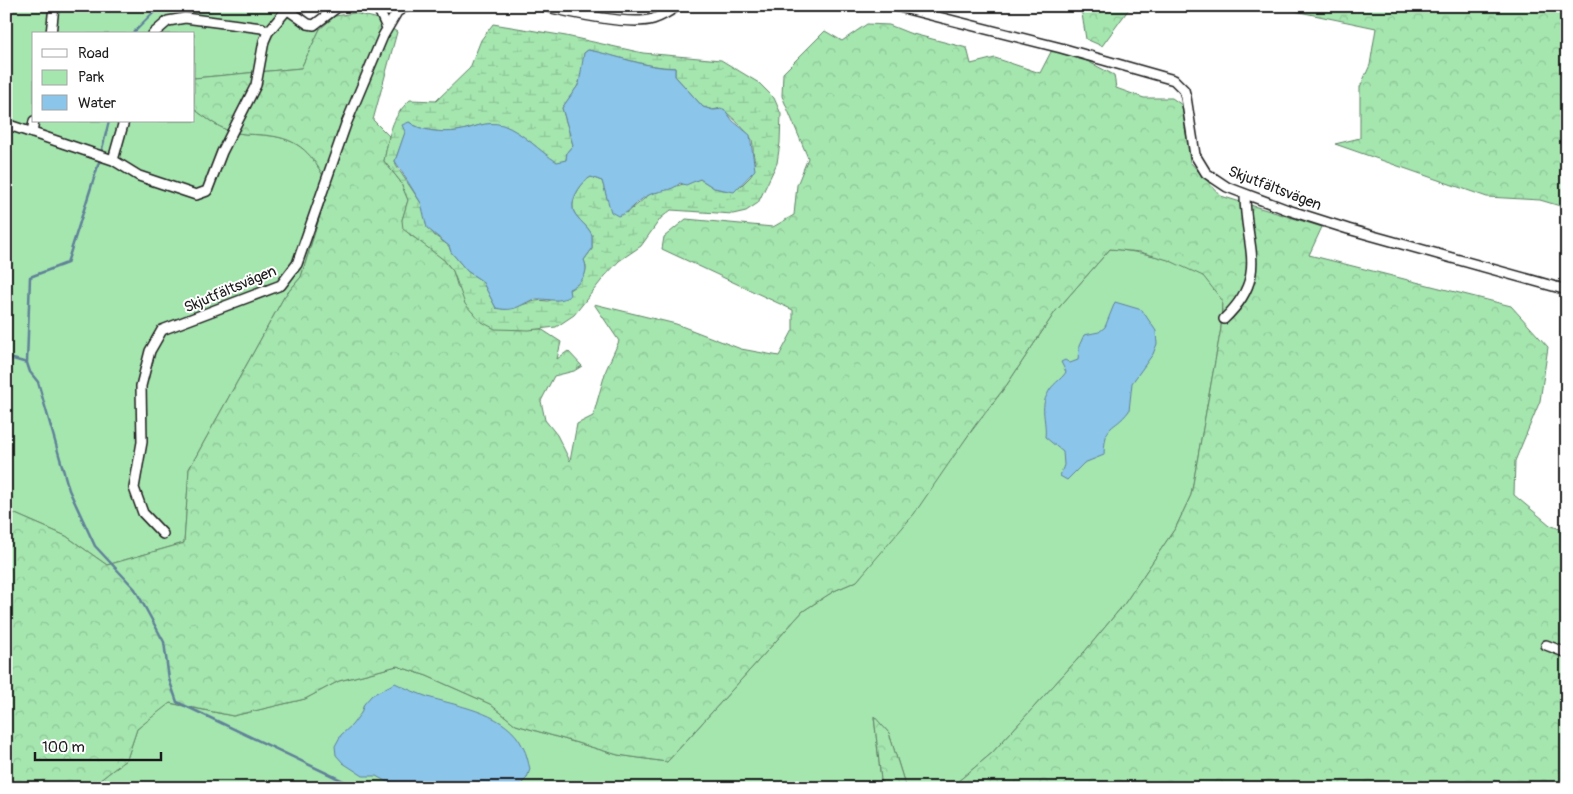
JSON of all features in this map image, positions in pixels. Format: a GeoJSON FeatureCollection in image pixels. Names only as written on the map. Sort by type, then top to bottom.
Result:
{"type":"FeatureCollection","features":[{"type":"Feature","properties":{"kind":"street"},"geometry":{"type":"LineString","coordinates":[[51,32],[54,6]]}},
{"type":"Feature","properties":{"kind":"street"},"geometry":{"type":"LineString","coordinates":[[6,124],[113,160],[139,176],[196,195],[207,191],[222,152],[256,85],[264,42],[268,32],[289,8],[308,24],[314,25],[339,6]]}},
{"type":"Feature","properties":{"kind":"street"},"geometry":{"type":"LineString","coordinates":[[369,6],[379,10],[387,28]]}},
{"type":"Feature","properties":{"kind":"street","name":"Skjutfältsvägen"},"geometry":{"type":"LineString","coordinates":[[163,534],[143,513],[134,488],[142,442],[141,386],[156,337],[162,330],[262,293],[287,280],[297,264],[346,124],[387,28],[397,12],[406,6]]}},
{"type":"Feature","properties":{"kind":"street"},"geometry":{"type":"LineString","coordinates":[[542,6],[601,17],[636,20],[652,19],[677,6]]}},
{"type":"Feature","properties":{"kind":"street","name":"Skjutfältsvägen"},"geometry":{"type":"LineString","coordinates":[[895,6],[1174,80],[1184,90],[1193,146],[1203,170],[1226,187],[1358,232],[1567,290]]}},
{"type":"Feature","properties":{"kind":"street"},"geometry":{"type":"LineString","coordinates":[[155,32],[168,21],[185,18],[262,28],[268,32]]}},
{"type":"Feature","properties":{"kind":"street"},"geometry":{"type":"LineString","coordinates":[[32,133],[34,122]]}},
{"type":"Feature","properties":{"kind":"street"},"geometry":{"type":"LineString","coordinates":[[113,160],[124,122]]}},
{"type":"Feature","properties":{"kind":"street"},"geometry":{"type":"LineString","coordinates":[[1224,319],[1236,308],[1247,291],[1253,270],[1252,253],[1245,220],[1245,195]]}},
{"type":"Feature","properties":{"kind":"street"},"geometry":{"type":"LineString","coordinates":[[1546,645],[1567,653]]}},
{"type":"Feature","properties":{"kind":"green space"},"geometry":{"type":"Polygon","coordinates":[[[6,6],[301,6],[299,17],[320,29],[301,68],[195,78],[195,32],[32,32],[32,122],[195,122],[195,110],[214,123],[231,131],[241,134],[272,136],[293,142],[314,160],[329,187],[301,277],[284,297],[189,469],[184,543],[107,565],[66,536],[6,510],[6,6]]]}},
{"type":"Feature","properties":{"kind":"green space"},"geometry":{"type":"Polygon","coordinates":[[[1076,6],[1131,6],[1102,46],[1086,39],[1082,14],[1076,6]]]}},
{"type":"Feature","properties":{"kind":"green space"},"geometry":{"type":"Polygon","coordinates":[[[1271,6],[1567,6],[1567,208],[1540,200],[1487,197],[1335,144],[1360,138],[1360,87],[1370,65],[1376,28],[1271,6]]]}},
{"type":"Feature","properties":{"kind":"green space"},"geometry":{"type":"Polygon","coordinates":[[[354,13],[375,18],[397,32],[373,120],[389,136],[384,161],[400,181],[408,200],[402,220],[410,235],[431,248],[444,260],[453,271],[458,288],[516,329],[541,329],[561,342],[557,359],[568,351],[582,366],[574,371],[554,376],[541,401],[545,420],[557,435],[570,461],[577,424],[593,416],[606,370],[619,341],[594,304],[676,324],[741,349],[779,356],[793,330],[793,310],[662,249],[664,237],[686,219],[773,227],[794,215],[797,185],[808,158],[782,96],[783,73],[825,31],[842,41],[867,24],[889,25],[909,33],[967,48],[971,64],[995,58],[1040,73],[1053,48],[1085,60],[1114,75],[1116,88],[1144,98],[1172,98],[1182,105],[1190,162],[1221,196],[1322,227],[1309,255],[1511,306],[1548,347],[1540,401],[1515,461],[1514,495],[1550,525],[1567,532],[1567,788],[950,788],[992,753],[1086,650],[1125,603],[1176,527],[1191,495],[1221,328],[1222,300],[1203,276],[1168,260],[1140,252],[1110,249],[1055,312],[1006,386],[976,424],[914,514],[857,581],[834,591],[803,611],[667,762],[618,755],[516,725],[490,704],[427,676],[397,666],[339,681],[305,699],[233,716],[170,703],[137,729],[127,759],[90,788],[6,788],[6,510],[66,536],[107,565],[184,543],[189,469],[284,297],[301,277],[329,187],[314,160],[293,142],[272,136],[241,134],[231,131],[214,123],[195,110],[195,78],[301,68],[320,29],[335,16],[354,13]]]}},
{"type":"Feature","properties":{"kind":"green space"},"geometry":{"type":"Polygon","coordinates":[[[493,24],[566,36],[643,53],[721,60],[759,83],[774,98],[781,114],[777,163],[758,203],[746,211],[733,214],[671,210],[661,218],[641,246],[619,261],[605,276],[574,315],[556,327],[529,330],[495,329],[480,321],[465,304],[453,271],[444,260],[403,229],[402,220],[408,200],[400,181],[384,161],[392,128],[404,106],[410,100],[436,101],[470,68],[481,40],[493,24]],[[588,50],[584,53],[582,75],[577,87],[562,108],[573,145],[567,152],[566,160],[557,163],[518,133],[496,124],[484,124],[445,132],[432,131],[409,122],[395,161],[421,203],[434,235],[449,246],[451,252],[467,271],[482,281],[496,308],[510,308],[541,300],[548,301],[569,290],[581,280],[586,268],[584,260],[592,249],[592,235],[574,212],[573,203],[577,192],[587,179],[591,177],[602,181],[608,200],[627,213],[650,194],[700,179],[714,188],[729,191],[739,188],[751,176],[755,161],[753,143],[750,137],[721,108],[713,110],[703,107],[675,76],[675,68],[642,63],[588,50]]]}},
{"type":"Feature","properties":{"kind":"green space"},"geometry":{"type":"Polygon","coordinates":[[[1110,249],[1145,254],[1194,270],[1211,284],[1222,300],[1221,328],[1191,495],[1176,527],[1125,603],[1086,650],[992,753],[950,788],[906,788],[889,733],[874,717],[881,780],[884,788],[90,788],[127,759],[137,729],[169,703],[233,716],[305,699],[339,681],[397,666],[427,676],[490,704],[516,725],[618,755],[667,762],[803,611],[834,591],[857,581],[1006,386],[1055,312],[1110,249]]]}},
{"type":"Feature","properties":{"kind":"green space"},"geometry":{"type":"Polygon","coordinates":[[[874,716],[889,733],[906,788],[884,788],[881,780],[874,716]]]}},
{"type":"Feature","properties":{"kind":"water"},"geometry":{"type":"Polygon","coordinates":[[[588,50],[642,64],[675,68],[675,76],[703,107],[713,110],[724,109],[733,121],[750,135],[755,170],[734,192],[714,188],[700,179],[686,185],[680,183],[673,188],[647,196],[618,216],[611,212],[602,181],[591,177],[587,179],[577,192],[573,203],[574,212],[592,235],[592,249],[584,260],[586,269],[581,281],[569,289],[570,296],[566,298],[558,300],[539,299],[510,309],[496,308],[482,281],[467,271],[451,252],[449,246],[427,228],[421,203],[395,161],[405,132],[402,125],[409,122],[432,131],[445,132],[463,130],[484,124],[503,125],[525,137],[557,162],[566,160],[567,152],[573,145],[562,108],[579,84],[584,53],[588,50]]]}},
{"type":"Feature","properties":{"kind":"water"},"geometry":{"type":"Polygon","coordinates":[[[1115,302],[1142,310],[1156,331],[1157,344],[1153,354],[1132,383],[1129,411],[1108,432],[1104,455],[1084,463],[1067,480],[1060,476],[1064,465],[1063,452],[1045,437],[1045,399],[1052,387],[1066,372],[1061,362],[1065,360],[1070,363],[1078,360],[1079,346],[1084,335],[1099,332],[1105,327],[1115,302]]]}},
{"type":"Feature","properties":{"kind":"water"},"geometry":{"type":"Polygon","coordinates":[[[395,683],[427,696],[496,719],[516,736],[526,752],[530,769],[527,778],[517,788],[398,788],[376,776],[363,776],[343,763],[336,755],[335,746],[341,735],[352,725],[361,713],[364,704],[372,695],[395,683]]]}},
{"type":"Feature","properties":{"kind":"waterway"},"geometry":{"type":"LineString","coordinates":[[134,32],[160,6]]}},
{"type":"Feature","properties":{"kind":"waterway"},"geometry":{"type":"LineString","coordinates":[[102,149],[109,122]]}},
{"type":"Feature","properties":{"kind":"waterway"},"geometry":{"type":"LineString","coordinates":[[27,363],[30,277],[67,263],[100,159]]}},
{"type":"Feature","properties":{"kind":"waterway"},"geometry":{"type":"LineString","coordinates":[[6,357],[27,363],[30,372],[38,382],[69,490],[95,546],[135,589],[164,642],[169,679],[177,702],[358,788]]}}]}
